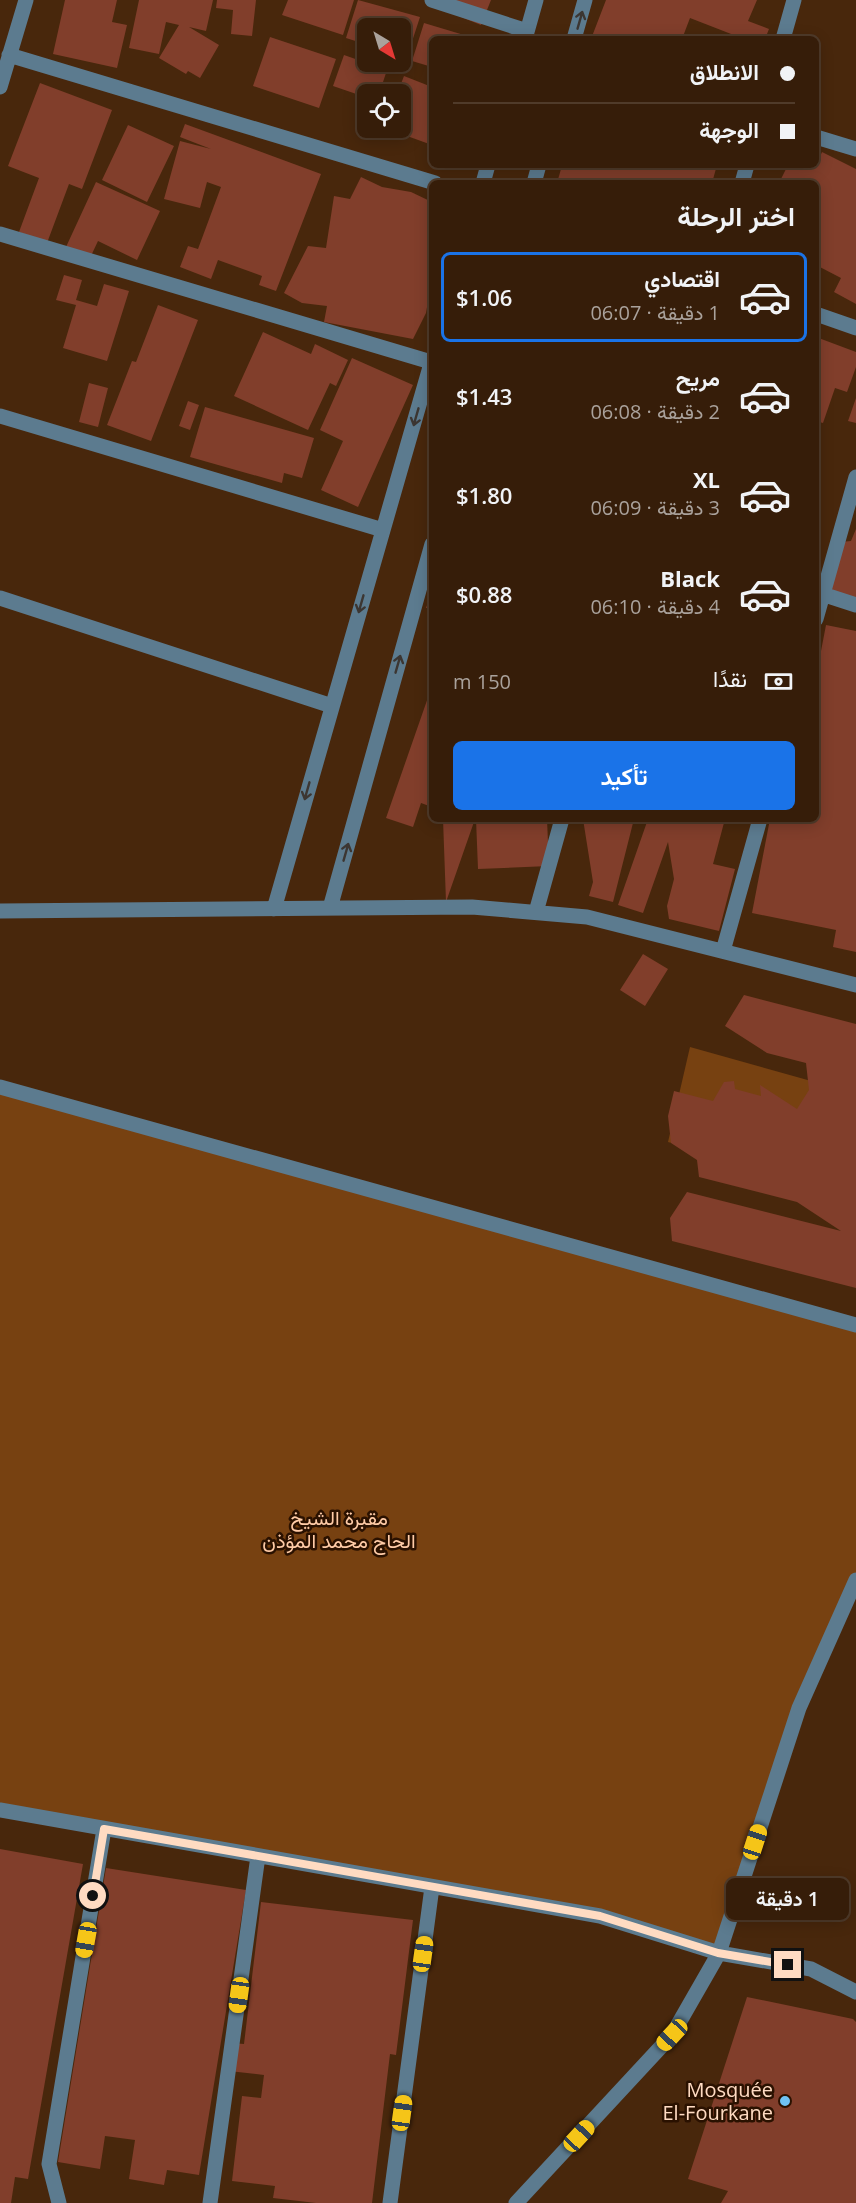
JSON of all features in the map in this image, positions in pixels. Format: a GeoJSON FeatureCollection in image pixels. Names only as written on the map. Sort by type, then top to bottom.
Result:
{"type":"FeatureCollection","features":[{"type":"Feature","properties":{"kind":"street"},"geometry":{"type":"LineString","coordinates":[[0,87],[26,0]]}},
{"type":"Feature","properties":{"kind":"street"},"geometry":{"type":"LineString","coordinates":[[432,0],[526,35],[536,0]]}},
{"type":"Feature","properties":{"kind":"street"},"geometry":{"type":"LineString","coordinates":[[575,36],[585,0]]}},
{"type":"Feature","properties":{"kind":"street"},"geometry":{"type":"LineString","coordinates":[[784,36],[794,0]]}},
{"type":"Feature","properties":{"kind":"street"},"geometry":{"type":"LineString","coordinates":[[9,55],[429,181]]}},
{"type":"Feature","properties":{"kind":"street"},"geometry":{"type":"LineString","coordinates":[[819,137],[856,149]]}},
{"type":"Feature","properties":{"kind":"street"},"geometry":{"type":"LineString","coordinates":[[0,234],[429,360]]}},
{"type":"Feature","properties":{"kind":"street"},"geometry":{"type":"LineString","coordinates":[[819,315],[856,328]]}},
{"type":"Feature","properties":{"kind":"street"},"geometry":{"type":"LineString","coordinates":[[274,909],[429,371]]}},
{"type":"Feature","properties":{"kind":"street"},"geometry":{"type":"LineString","coordinates":[[0,416],[383,530]]}},
{"type":"Feature","properties":{"kind":"street"},"geometry":{"type":"LineString","coordinates":[[856,477],[820,593],[856,605]]}},
{"type":"Feature","properties":{"kind":"street"},"geometry":{"type":"LineString","coordinates":[[330,908],[429,555]]}},
{"type":"Feature","properties":{"kind":"street"},"geometry":{"type":"LineString","coordinates":[[0,598],[332,706]]}},
{"type":"Feature","properties":{"kind":"street"},"geometry":{"type":"LineString","coordinates":[[536,912],[561,822]]}},
{"type":"Feature","properties":{"kind":"street"},"geometry":{"type":"LineString","coordinates":[[723,951],[759,822]]}},
{"type":"Feature","properties":{"kind":"street"},"geometry":{"type":"LineString","coordinates":[[0,911],[472,907],[536,912],[588,917],[856,985]]}},
{"type":"Feature","properties":{"kind":"street"},"geometry":{"type":"LineString","coordinates":[[0,1087],[856,1325]]}},
{"type":"Feature","properties":{"kind":"street"},"geometry":{"type":"LineString","coordinates":[[516,2203],[672,2035],[718,1953],[799,1708],[856,1580]]}},
{"type":"Feature","properties":{"kind":"street"},"geometry":{"type":"LineString","coordinates":[[0,1810],[600,1916],[718,1953],[811,1969],[856,1992]]}},
{"type":"Feature","properties":{"kind":"street"},"geometry":{"type":"LineString","coordinates":[[58,2203],[49,2164],[104,1829]]}},
{"type":"Feature","properties":{"kind":"street"},"geometry":{"type":"LineString","coordinates":[[210,2203],[258,1856]]}},
{"type":"Feature","properties":{"kind":"street"},"geometry":{"type":"LineString","coordinates":[[390,2203],[432,1887]]}},
{"type":"Feature","properties":{"kind":"green space"},"geometry":{"type":"Polygon","coordinates":[[[690,1047],[854,1093],[829,1186],[668,1142],[690,1047]]]}},
{"type":"Feature","properties":{"kind":"green space","name":"مقبرة الشيخ الحاج محمد المؤذن"},"geometry":{"type":"Polygon","coordinates":[[[0,1087],[856,1325],[856,1580],[799,1708],[719,1953],[600,1916],[0,1810],[0,1087]]]}},
{"type":"Feature","properties":{"kind":"building"},"geometry":{"type":"Polygon","coordinates":[[[65,0],[117,0],[112,22],[127,25],[117,68],[53,54],[65,0]]]}},
{"type":"Feature","properties":{"kind":"building"},"geometry":{"type":"Polygon","coordinates":[[[139,0],[213,0],[206,31],[189,27],[219,45],[200,78],[188,71],[186,74],[159,58],[179,25],[166,22],[159,54],[129,48],[139,0]]]}},
{"type":"Feature","properties":{"kind":"building"},"geometry":{"type":"Polygon","coordinates":[[[217,0],[256,0],[252,36],[231,34],[233,10],[216,8],[217,0]]]}},
{"type":"Feature","properties":{"kind":"building"},"geometry":{"type":"Polygon","coordinates":[[[288,0],[354,0],[343,35],[282,15],[288,0]]]}},
{"type":"Feature","properties":{"kind":"building"},"geometry":{"type":"Polygon","coordinates":[[[358,0],[420,17],[411,45],[411,18],[357,18],[357,42],[346,38],[358,0]]]}},
{"type":"Feature","properties":{"kind":"building"},"geometry":{"type":"Polygon","coordinates":[[[439,0],[491,0],[481,25],[436,7],[439,0]]]}},
{"type":"Feature","properties":{"kind":"building"},"geometry":{"type":"Polygon","coordinates":[[[606,0],[757,0],[748,21],[769,29],[766,36],[736,36],[690,18],[683,36],[592,36],[606,0]]]}},
{"type":"Feature","properties":{"kind":"building"},"geometry":{"type":"Polygon","coordinates":[[[424,23],[467,36],[429,36],[429,66],[412,61],[424,23]]]}},
{"type":"Feature","properties":{"kind":"building"},"geometry":{"type":"Polygon","coordinates":[[[270,37],[336,59],[319,108],[253,86],[270,37]]]}},
{"type":"Feature","properties":{"kind":"building"},"geometry":{"type":"Polygon","coordinates":[[[344,55],[357,60],[357,72],[386,72],[382,84],[357,84],[357,94],[333,86],[344,55]]]}},
{"type":"Feature","properties":{"kind":"building"},"geometry":{"type":"Polygon","coordinates":[[[404,76],[429,86],[429,144],[411,137],[411,84],[401,84],[404,76]]]}},
{"type":"Feature","properties":{"kind":"building"},"geometry":{"type":"Polygon","coordinates":[[[40,83],[112,110],[82,189],[69,184],[47,243],[19,232],[39,178],[8,166],[40,83]]]}},
{"type":"Feature","properties":{"kind":"building"},"geometry":{"type":"Polygon","coordinates":[[[185,124],[321,174],[276,291],[259,285],[262,276],[218,260],[211,279],[180,267],[188,246],[198,249],[221,187],[207,182],[200,208],[164,199],[180,141],[211,149],[180,137],[185,124]]]}},
{"type":"Feature","properties":{"kind":"building"},"geometry":{"type":"Polygon","coordinates":[[[128,125],[174,146],[147,202],[102,180],[128,125]]]}},
{"type":"Feature","properties":{"kind":"building"},"geometry":{"type":"Polygon","coordinates":[[[822,152],[856,169],[856,304],[834,292],[841,278],[819,267],[819,180],[780,180],[786,168],[819,168],[822,152]]]}},
{"type":"Feature","properties":{"kind":"building"},"geometry":{"type":"Polygon","coordinates":[[[716,168],[713,180],[558,180],[561,169],[716,168]]]}},
{"type":"Feature","properties":{"kind":"building"},"geometry":{"type":"Polygon","coordinates":[[[361,177],[382,187],[411,192],[429,201],[429,296],[426,313],[413,339],[324,322],[327,306],[302,303],[284,293],[308,246],[326,248],[334,196],[350,199],[361,177]]]}},
{"type":"Feature","properties":{"kind":"building"},"geometry":{"type":"Polygon","coordinates":[[[96,182],[160,211],[137,260],[98,241],[90,258],[66,247],[96,182]]]}},
{"type":"Feature","properties":{"kind":"building"},"geometry":{"type":"Polygon","coordinates":[[[64,275],[82,280],[76,300],[97,306],[104,284],[129,291],[107,361],[63,348],[76,305],[56,300],[64,275]]]}},
{"type":"Feature","properties":{"kind":"building"},"geometry":{"type":"Polygon","coordinates":[[[158,305],[198,320],[151,441],[107,425],[132,361],[136,362],[158,305]]]}},
{"type":"Feature","properties":{"kind":"building"},"geometry":{"type":"Polygon","coordinates":[[[263,332],[311,354],[315,344],[348,360],[336,386],[330,383],[308,430],[234,396],[263,332]]]}},
{"type":"Feature","properties":{"kind":"building"},"geometry":{"type":"Polygon","coordinates":[[[819,338],[856,352],[856,367],[847,392],[835,388],[823,423],[819,422],[819,338]]]}},
{"type":"Feature","properties":{"kind":"building"},"geometry":{"type":"Polygon","coordinates":[[[352,358],[413,385],[358,507],[321,490],[343,441],[320,430],[352,358]]]}},
{"type":"Feature","properties":{"kind":"building"},"geometry":{"type":"Polygon","coordinates":[[[89,383],[108,388],[98,427],[79,422],[89,383]]]}},
{"type":"Feature","properties":{"kind":"building"},"geometry":{"type":"Polygon","coordinates":[[[856,398],[856,423],[848,421],[856,398]]]}},
{"type":"Feature","properties":{"kind":"building"},"geometry":{"type":"Polygon","coordinates":[[[188,401],[199,405],[190,430],[179,426],[188,401]]]}},
{"type":"Feature","properties":{"kind":"building"},"geometry":{"type":"Polygon","coordinates":[[[205,407],[314,438],[302,478],[284,473],[282,483],[190,457],[205,407]]]}},
{"type":"Feature","properties":{"kind":"building"},"geometry":{"type":"Polygon","coordinates":[[[856,529],[856,599],[824,587],[840,542],[851,541],[856,529]]]}},
{"type":"Feature","properties":{"kind":"building"},"geometry":{"type":"Polygon","coordinates":[[[826,625],[856,631],[856,952],[833,947],[836,930],[752,913],[769,822],[819,822],[819,661],[826,625]]]}},
{"type":"Feature","properties":{"kind":"building"},"geometry":{"type":"Polygon","coordinates":[[[429,695],[429,806],[421,803],[413,827],[386,818],[429,695]]]}},
{"type":"Feature","properties":{"kind":"building"},"geometry":{"type":"Polygon","coordinates":[[[443,822],[474,822],[446,902],[443,822]]]}},
{"type":"Feature","properties":{"kind":"building"},"geometry":{"type":"Polygon","coordinates":[[[476,822],[547,822],[549,866],[478,869],[476,822]]]}},
{"type":"Feature","properties":{"kind":"building"},"geometry":{"type":"Polygon","coordinates":[[[583,822],[633,822],[613,902],[589,896],[593,882],[583,822]]]}},
{"type":"Feature","properties":{"kind":"building"},"geometry":{"type":"Polygon","coordinates":[[[647,822],[724,822],[713,864],[735,869],[719,931],[669,919],[667,906],[674,879],[668,842],[643,913],[618,905],[647,822]]]}},
{"type":"Feature","properties":{"kind":"building"},"geometry":{"type":"Polygon","coordinates":[[[643,954],[668,969],[645,1006],[620,990],[643,954]]]}},
{"type":"Feature","properties":{"kind":"building"},"geometry":{"type":"Polygon","coordinates":[[[744,995],[856,1024],[856,1288],[672,1241],[670,1218],[687,1192],[841,1231],[797,1202],[699,1177],[697,1160],[671,1143],[668,1116],[674,1091],[713,1101],[724,1082],[734,1081],[735,1089],[761,1096],[760,1085],[797,1109],[809,1090],[806,1063],[767,1053],[725,1026],[744,995]]]}},
{"type":"Feature","properties":{"kind":"building"},"geometry":{"type":"Polygon","coordinates":[[[0,1849],[83,1864],[28,2179],[15,2177],[11,2203],[0,2203],[0,1849]]]}},
{"type":"Feature","properties":{"kind":"building"},"geometry":{"type":"Polygon","coordinates":[[[106,1868],[246,1890],[199,2175],[167,2170],[164,2185],[129,2179],[135,2140],[105,2136],[100,2169],[58,2162],[106,1868]]]}},
{"type":"Feature","properties":{"kind":"building"},"geometry":{"type":"Polygon","coordinates":[[[261,1902],[413,1920],[396,2055],[390,2054],[372,2203],[316,2203],[273,2198],[275,2186],[232,2181],[242,2096],[261,2098],[264,2075],[229,2071],[232,2043],[244,2044],[261,1902]]]}},
{"type":"Feature","properties":{"kind":"building","name":"Mosquée El-Fourkane"},"geometry":{"type":"Polygon","coordinates":[[[747,1997],[853,2019],[856,2022],[856,2203],[721,2203],[728,2191],[688,2179],[747,1997]]]}},
{"type":"Feature","properties":{"kind":"place","name":"Mosquée El-Fourkane"},"geometry":{"type":"Point","coordinates":[785,2101]}},
{"type":"Feature","properties":{"kind":"route"},"geometry":{"type":"LineString","coordinates":[[93,1896],[104,1829],[600,1916],[718,1953],[788,1965]]}}]}
